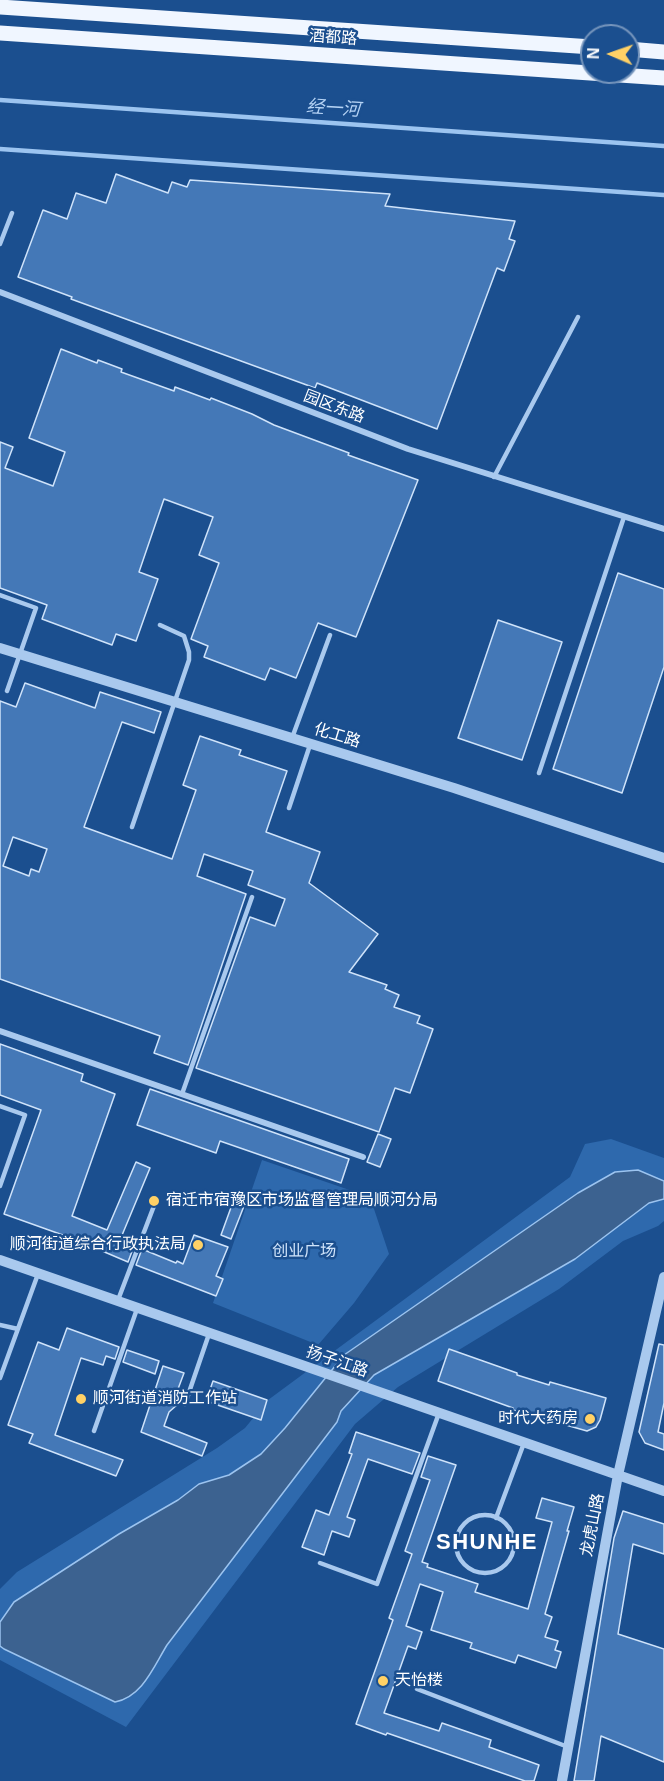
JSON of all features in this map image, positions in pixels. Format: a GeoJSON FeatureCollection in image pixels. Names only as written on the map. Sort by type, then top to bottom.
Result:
{"type":"FeatureCollection","features":[{"type":"Feature","properties":{"kind":"main road","name":"酒都路"},"geometry":{"type":"LineString","coordinates":[[0,8],[580,46]]}},
{"type":"Feature","properties":{"kind":"main road","name":"酒都路"},"geometry":{"type":"LineString","coordinates":[[0,33],[664,78]]}},
{"type":"Feature","properties":{"kind":"main road"},"geometry":{"type":"LineString","coordinates":[[640,51],[664,52]]}},
{"type":"Feature","properties":{"kind":"street","name":"园区东路"},"geometry":{"type":"LineString","coordinates":[[0,292],[408,450],[664,529]]}},
{"type":"Feature","properties":{"kind":"street","name":"化工路"},"geometry":{"type":"LineString","coordinates":[[0,648],[585,830],[664,858]]}},
{"type":"Feature","properties":{"kind":"street"},"geometry":{"type":"LineString","coordinates":[[0,1031],[363,1157]]}},
{"type":"Feature","properties":{"kind":"street","name":"扬子江路"},"geometry":{"type":"LineString","coordinates":[[0,1260],[137,1310],[664,1491]]}},
{"type":"Feature","properties":{"kind":"street","name":"龙虎山路"},"geometry":{"type":"LineString","coordinates":[[562,1781],[618,1475],[664,1277]]}},
{"type":"Feature","properties":{"kind":"lane"},"geometry":{"type":"LineString","coordinates":[[0,244],[12,213]]}},
{"type":"Feature","properties":{"kind":"lane"},"geometry":{"type":"LineString","coordinates":[[494,477],[578,317]]}},
{"type":"Feature","properties":{"kind":"lane"},"geometry":{"type":"LineString","coordinates":[[539,773],[624,517]]}},
{"type":"Feature","properties":{"kind":"lane"},"geometry":{"type":"LineString","coordinates":[[0,595],[36,608],[7,691]]}},
{"type":"Feature","properties":{"kind":"lane"},"geometry":{"type":"LineString","coordinates":[[132,827],[189,660],[184,636],[160,625]]}},
{"type":"Feature","properties":{"kind":"lane"},"geometry":{"type":"LineString","coordinates":[[292,738],[330,635]]}},
{"type":"Feature","properties":{"kind":"lane"},"geometry":{"type":"LineString","coordinates":[[289,808],[311,744]]}},
{"type":"Feature","properties":{"kind":"lane"},"geometry":{"type":"LineString","coordinates":[[182,1094],[252,897]]}},
{"type":"Feature","properties":{"kind":"lane"},"geometry":{"type":"LineString","coordinates":[[0,1106],[25,1115],[0,1186]]}},
{"type":"Feature","properties":{"kind":"lane"},"geometry":{"type":"LineString","coordinates":[[117,1302],[157,1198]]}},
{"type":"Feature","properties":{"kind":"lane"},"geometry":{"type":"LineString","coordinates":[[0,1378],[38,1274]]}},
{"type":"Feature","properties":{"kind":"lane"},"geometry":{"type":"LineString","coordinates":[[94,1431],[137,1310]]}},
{"type":"Feature","properties":{"kind":"lane"},"geometry":{"type":"LineString","coordinates":[[0,1325],[18,1329]]}},
{"type":"Feature","properties":{"kind":"lane"},"geometry":{"type":"LineString","coordinates":[[185,1404],[209,1334]]}},
{"type":"Feature","properties":{"kind":"lane"},"geometry":{"type":"LineString","coordinates":[[320,1563],[377,1584],[439,1413]]}},
{"type":"Feature","properties":{"kind":"lane"},"geometry":{"type":"LineString","coordinates":[[496,1518],[524,1443]]}},
{"type":"Feature","properties":{"kind":"lane"},"geometry":{"type":"LineString","coordinates":[[487,1515],[496,1518],[510,1530],[513,1539],[511,1557],[498,1570],[479,1573],[463,1563],[458,1555],[457,1536],[461,1527],[468,1520],[487,1515]]}},
{"type":"Feature","properties":{"kind":"lane"},"geometry":{"type":"LineString","coordinates":[[417,1689],[568,1747]]}},
{"type":"Feature","properties":{"kind":"green space"},"geometry":{"type":"Polygon","coordinates":[[[611,1139],[664,1158],[664,1221],[658,1226],[623,1241],[559,1289],[398,1387],[355,1424],[126,1727],[0,1660],[0,1589],[17,1572],[217,1448],[245,1428],[268,1400],[570,1177],[585,1144],[611,1139]]]}},
{"type":"Feature","properties":{"kind":"green space","name":"创业广场"},"geometry":{"type":"Polygon","coordinates":[[[262,1160],[370,1197],[389,1254],[354,1303],[318,1345],[213,1303],[262,1160]]]}},
{"type":"Feature","properties":{"kind":"shaded area"},"geometry":{"type":"Polygon","coordinates":[[[638,1170],[664,1181],[664,1199],[649,1203],[575,1259],[374,1375],[341,1411],[337,1422],[167,1645],[152,1672],[133,1694],[115,1702],[0,1646],[0,1622],[14,1602],[119,1534],[178,1500],[199,1484],[229,1475],[261,1454],[344,1355],[578,1193],[615,1172],[638,1170]]]}},
{"type":"Feature","properties":{"kind":"building"},"geometry":{"type":"Polygon","coordinates":[[[116,174],[168,193],[172,182],[187,187],[190,180],[390,194],[385,206],[515,221],[509,239],[515,241],[504,271],[497,268],[437,429],[317,383],[315,388],[71,299],[72,297],[18,277],[43,210],[67,219],[76,193],[106,203],[116,174]]]}},
{"type":"Feature","properties":{"kind":"building"},"geometry":{"type":"Polygon","coordinates":[[[61,349],[97,363],[98,360],[122,369],[121,372],[174,391],[175,387],[210,400],[211,398],[349,453],[348,455],[418,480],[356,637],[318,623],[296,678],[270,668],[265,680],[204,657],[208,646],[191,639],[219,563],[199,555],[213,517],[164,499],[139,572],[158,579],[136,641],[116,634],[112,645],[42,619],[47,605],[0,588],[0,442],[13,447],[5,468],[53,486],[65,452],[29,438],[61,349]]]}},
{"type":"Feature","properties":{"kind":"building"},"geometry":{"type":"Polygon","coordinates":[[[618,573],[664,589],[664,667],[622,793],[553,769],[618,573]]]}},
{"type":"Feature","properties":{"kind":"building"},"geometry":{"type":"Polygon","coordinates":[[[498,620],[562,642],[522,760],[458,738],[498,620]]]}},
{"type":"Feature","properties":{"kind":"building"},"geometry":{"type":"Polygon","coordinates":[[[25,683],[95,708],[100,692],[161,712],[154,733],[122,722],[84,827],[172,859],[196,790],[183,785],[200,736],[241,750],[239,755],[287,771],[266,832],[320,852],[309,883],[378,934],[349,972],[387,985],[385,989],[399,995],[394,1007],[420,1016],[417,1023],[433,1029],[410,1093],[395,1088],[379,1132],[196,1068],[250,917],[275,926],[285,899],[248,885],[253,871],[204,854],[197,876],[246,894],[188,1065],[154,1053],[160,1036],[0,979],[0,701],[16,707],[25,683]],[[13,837],[3,866],[29,876],[31,869],[39,872],[47,849],[13,837]]]}},
{"type":"Feature","properties":{"kind":"building"},"geometry":{"type":"Polygon","coordinates":[[[0,1044],[83,1074],[81,1081],[115,1094],[72,1216],[107,1230],[136,1162],[150,1168],[120,1240],[134,1246],[128,1262],[74,1239],[4,1214],[41,1110],[0,1095],[0,1044]]]}},
{"type":"Feature","properties":{"kind":"building"},"geometry":{"type":"Polygon","coordinates":[[[150,1089],[349,1159],[341,1183],[220,1141],[216,1153],[137,1125],[150,1089]]]}},
{"type":"Feature","properties":{"kind":"building"},"geometry":{"type":"Polygon","coordinates":[[[378,1134],[391,1139],[380,1167],[367,1162],[378,1134]]]}},
{"type":"Feature","properties":{"kind":"building"},"geometry":{"type":"Polygon","coordinates":[[[233,1202],[244,1206],[231,1239],[221,1235],[233,1202]]]}},
{"type":"Feature","properties":{"kind":"building"},"geometry":{"type":"Polygon","coordinates":[[[194,1235],[228,1247],[216,1276],[223,1279],[216,1296],[136,1265],[142,1249],[183,1264],[194,1235]]]}},
{"type":"Feature","properties":{"kind":"building"},"geometry":{"type":"Polygon","coordinates":[[[67,1328],[119,1347],[115,1359],[106,1356],[103,1365],[81,1358],[55,1435],[123,1460],[116,1476],[29,1443],[33,1434],[8,1425],[38,1342],[59,1350],[67,1328]]]}},
{"type":"Feature","properties":{"kind":"building"},"geometry":{"type":"Polygon","coordinates":[[[659,1344],[664,1345],[664,1403],[658,1432],[664,1434],[664,1450],[645,1443],[639,1432],[659,1344]]]}},
{"type":"Feature","properties":{"kind":"building"},"geometry":{"type":"Polygon","coordinates":[[[449,1349],[549,1385],[550,1382],[606,1398],[600,1420],[596,1427],[587,1431],[513,1410],[513,1408],[438,1381],[449,1349]]]}},
{"type":"Feature","properties":{"kind":"building"},"geometry":{"type":"Polygon","coordinates":[[[127,1350],[159,1361],[155,1374],[123,1362],[127,1350]]]}},
{"type":"Feature","properties":{"kind":"building"},"geometry":{"type":"Polygon","coordinates":[[[163,1366],[184,1373],[178,1389],[183,1391],[178,1404],[169,1412],[164,1426],[207,1443],[202,1456],[141,1432],[163,1366]]]}},
{"type":"Feature","properties":{"kind":"building"},"geometry":{"type":"Polygon","coordinates":[[[213,1381],[267,1400],[261,1420],[206,1401],[213,1381]]]}},
{"type":"Feature","properties":{"kind":"building"},"geometry":{"type":"Polygon","coordinates":[[[356,1432],[420,1453],[412,1474],[368,1459],[347,1517],[355,1520],[349,1537],[332,1531],[324,1555],[302,1547],[316,1510],[329,1515],[352,1454],[349,1453],[356,1432]]]}},
{"type":"Feature","properties":{"kind":"building"},"geometry":{"type":"Polygon","coordinates":[[[428,1456],[456,1465],[422,1562],[428,1564],[427,1567],[478,1584],[475,1592],[528,1609],[552,1522],[536,1518],[542,1498],[574,1507],[545,1614],[552,1617],[545,1637],[558,1641],[555,1650],[561,1652],[556,1668],[518,1655],[515,1663],[470,1648],[472,1643],[431,1630],[443,1592],[420,1584],[406,1626],[422,1632],[416,1649],[408,1646],[384,1713],[439,1731],[442,1723],[491,1740],[489,1747],[539,1765],[534,1781],[525,1781],[356,1724],[393,1620],[389,1618],[412,1554],[405,1551],[430,1480],[421,1477],[428,1456]]]}},
{"type":"Feature","properties":{"kind":"building"},"geometry":{"type":"Polygon","coordinates":[[[623,1511],[664,1524],[664,1554],[633,1544],[618,1634],[664,1649],[664,1762],[601,1736],[594,1781],[574,1781],[614,1538],[623,1511]]]}},
{"type":"Feature","properties":{"kind":"waterway","name":"经一河"},"geometry":{"type":"LineString","coordinates":[[0,100],[664,146]]}},
{"type":"Feature","properties":{"kind":"waterway","name":"经一河"},"geometry":{"type":"LineString","coordinates":[[0,149],[664,195]]}},
{"type":"Feature","properties":{"kind":"place","name":"宿迁市宿豫区市场监督管理局顺河分局"},"geometry":{"type":"Point","coordinates":[154,1201]}},
{"type":"Feature","properties":{"kind":"place","name":"顺河街道综合行政执法局"},"geometry":{"type":"Point","coordinates":[198,1245]}},
{"type":"Feature","properties":{"kind":"place","name":"顺河街道消防工作站"},"geometry":{"type":"Point","coordinates":[81,1399]}},
{"type":"Feature","properties":{"kind":"place","name":"时代大药房"},"geometry":{"type":"Point","coordinates":[590,1419]}},
{"type":"Feature","properties":{"kind":"place","name":"天怡楼"},"geometry":{"type":"Point","coordinates":[383,1681]}},
{"type":"Feature","properties":{"kind":"district","name":"SHUNHE"},"geometry":{"type":"Point","coordinates":[487,1543]}}]}
